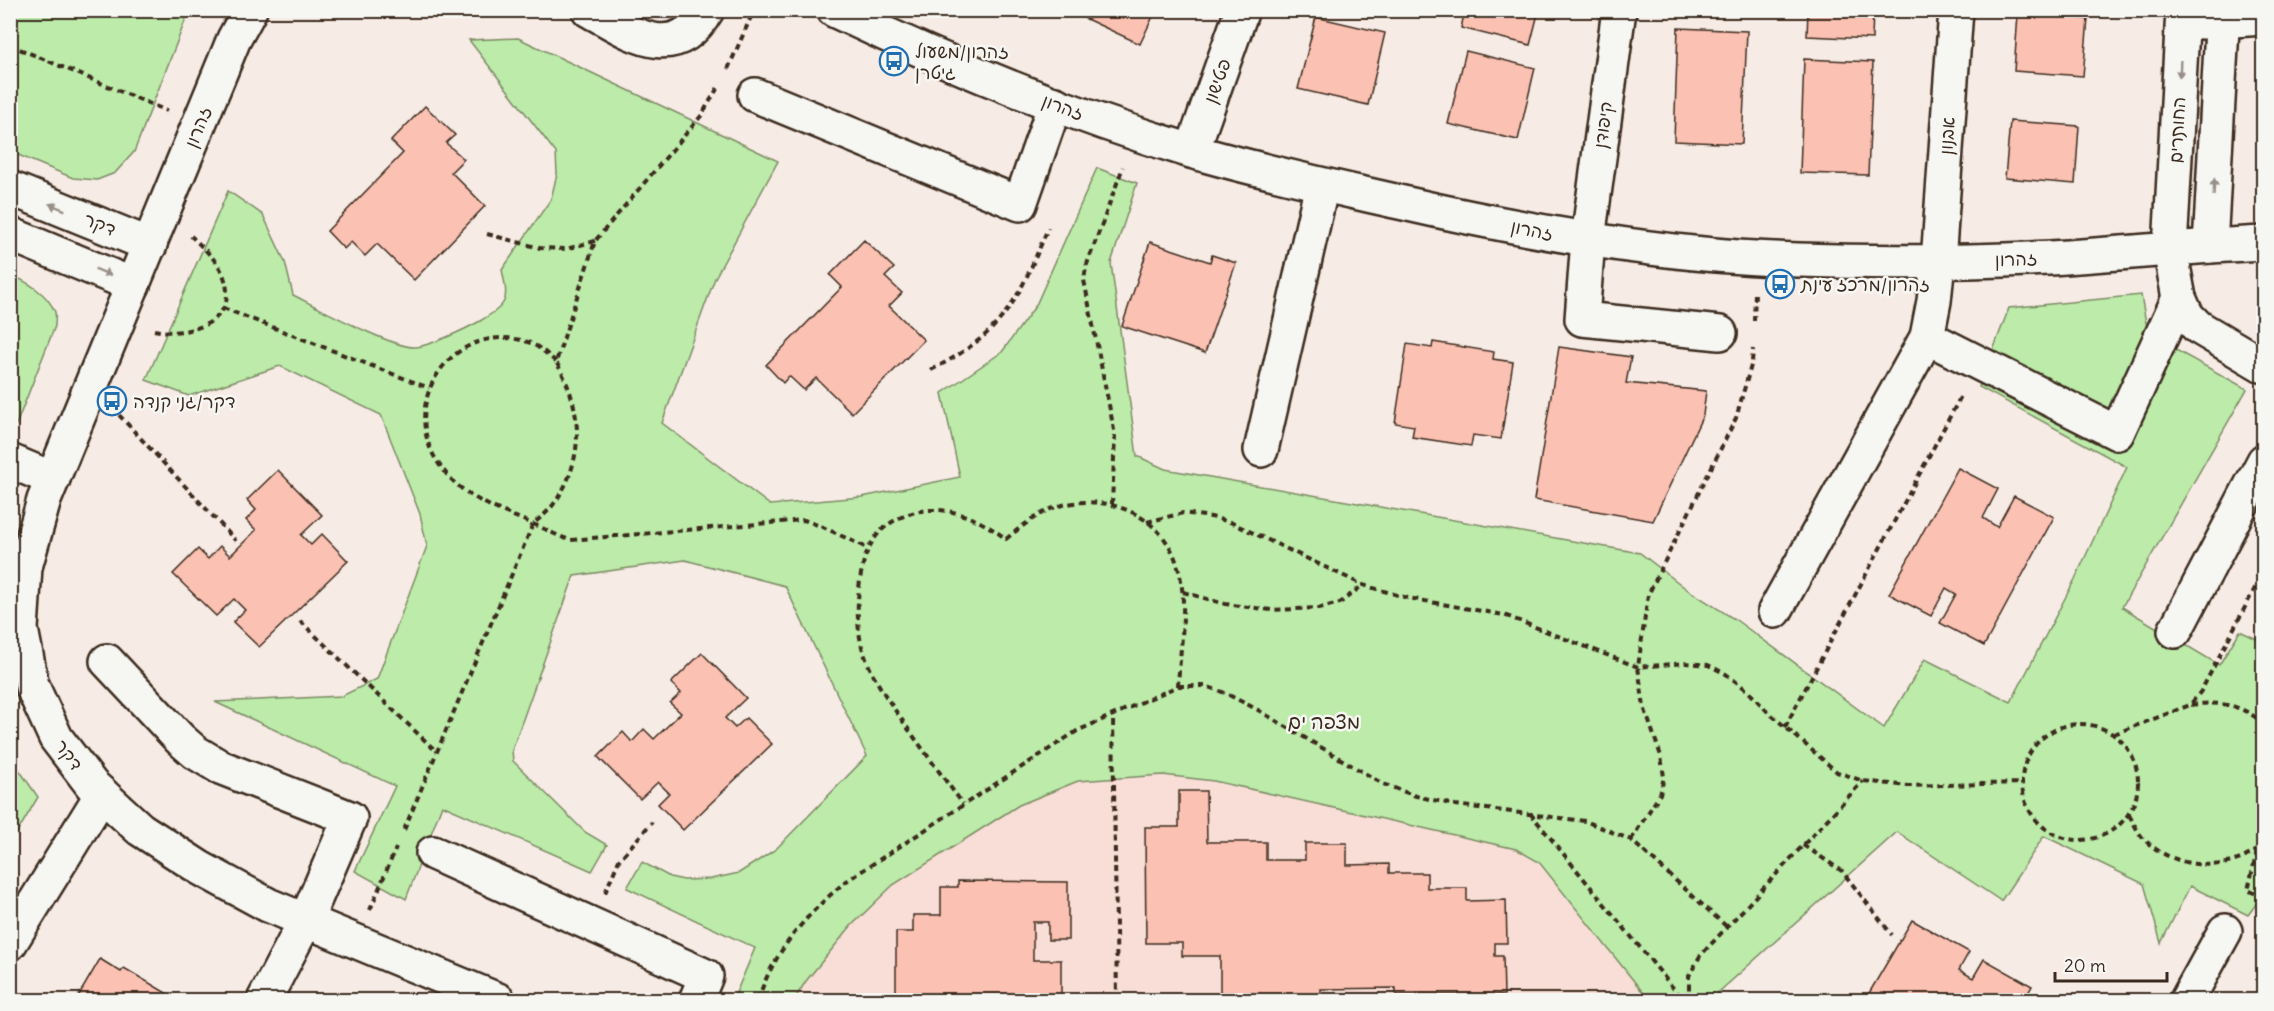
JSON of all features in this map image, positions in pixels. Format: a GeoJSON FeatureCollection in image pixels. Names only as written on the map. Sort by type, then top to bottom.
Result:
{"type":"FeatureCollection","features":[{"type":"Feature","properties":{"kind":"street","name":"זהרון"},"geometry":{"type":"LineString","coordinates":[[150,245],[234,39],[250,10]]}},
{"type":"Feature","properties":{"kind":"street"},"geometry":{"type":"LineString","coordinates":[[589,10],[643,39],[662,43],[677,40],[691,31],[707,10]]}},
{"type":"Feature","properties":{"kind":"street","name":"פטישון"},"geometry":{"type":"LineString","coordinates":[[1192,151],[1242,10]]}},
{"type":"Feature","properties":{"kind":"street","name":"קיפודן"},"geometry":{"type":"LineString","coordinates":[[1619,10],[1588,239],[1582,319],[1720,333]]}},
{"type":"Feature","properties":{"kind":"street","name":"אבנון"},"geometry":{"type":"LineString","coordinates":[[1775,611],[1927,337],[1938,262],[1956,10]]}},
{"type":"Feature","properties":{"kind":"street","name":"זהרון"},"geometry":{"type":"LineString","coordinates":[[845,13],[986,77],[1055,104],[1192,151],[1322,185],[1444,213],[1588,239],[1677,250],[1795,260],[1938,262],[2052,258],[2264,243]]}},
{"type":"Feature","properties":{"kind":"street"},"geometry":{"type":"LineString","coordinates":[[2210,246],[2223,16]]}},
{"type":"Feature","properties":{"kind":"street"},"geometry":{"type":"LineString","coordinates":[[2183,17],[2264,18]]}},
{"type":"Feature","properties":{"kind":"street","name":"החותרים"},"geometry":{"type":"LineString","coordinates":[[2179,298],[2170,249],[2183,17]]}},
{"type":"Feature","properties":{"kind":"street"},"geometry":{"type":"LineString","coordinates":[[755,95],[1020,204],[1055,104]]}},
{"type":"Feature","properties":{"kind":"street"},"geometry":{"type":"LineString","coordinates":[[1261,450],[1322,185]]}},
{"type":"Feature","properties":{"kind":"street","name":"דקר"},"geometry":{"type":"LineString","coordinates":[[10,188],[150,245],[44,500],[25,567],[21,630],[32,686],[56,738],[102,795],[140,829],[200,868],[268,905],[498,1000]]}},
{"type":"Feature","properties":{"kind":"street"},"geometry":{"type":"LineString","coordinates":[[10,234],[133,285]]}},
{"type":"Feature","properties":{"kind":"street"},"geometry":{"type":"LineString","coordinates":[[1927,337],[2117,433],[2179,298]]}},
{"type":"Feature","properties":{"kind":"street"},"geometry":{"type":"LineString","coordinates":[[2179,298],[2187,316],[2198,327],[2264,366]]}},
{"type":"Feature","properties":{"kind":"street"},"geometry":{"type":"LineString","coordinates":[[10,461],[53,479]]}},
{"type":"Feature","properties":{"kind":"street"},"geometry":{"type":"LineString","coordinates":[[2175,631],[2264,461]]}},
{"type":"Feature","properties":{"kind":"street"},"geometry":{"type":"LineString","coordinates":[[107,661],[195,752],[220,766],[350,818],[306,920],[264,1000]]}},
{"type":"Feature","properties":{"kind":"street"},"geometry":{"type":"LineString","coordinates":[[10,943],[102,795]]}},
{"type":"Feature","properties":{"kind":"street"},"geometry":{"type":"LineString","coordinates":[[433,853],[706,976],[696,1000]]}},
{"type":"Feature","properties":{"kind":"street"},"geometry":{"type":"LineString","coordinates":[[2187,1000],[2224,931]]}},
{"type":"Feature","properties":{"kind":"path"},"geometry":{"type":"LineString","coordinates":[[10,20],[14,10]]}},
{"type":"Feature","properties":{"kind":"path"},"geometry":{"type":"LineString","coordinates":[[556,362],[595,241],[701,116],[730,66],[754,10]]}},
{"type":"Feature","properties":{"kind":"path"},"geometry":{"type":"LineString","coordinates":[[10,45],[199,125]]}},
{"type":"Feature","properties":{"kind":"path"},"geometry":{"type":"LineString","coordinates":[[1112,504],[1115,435],[1084,280],[1086,267],[1136,133]]}},
{"type":"Feature","properties":{"kind":"path"},"geometry":{"type":"LineString","coordinates":[[118,322],[167,333],[185,332],[202,327],[214,319],[223,308],[227,295],[226,280],[219,265],[165,208]]}},
{"type":"Feature","properties":{"kind":"path"},"geometry":{"type":"LineString","coordinates":[[931,370],[975,345],[1002,318],[1024,285],[1050,222]]}},
{"type":"Feature","properties":{"kind":"path"},"geometry":{"type":"LineString","coordinates":[[488,234],[540,248],[566,249],[595,241]]}},
{"type":"Feature","properties":{"kind":"path"},"geometry":{"type":"LineString","coordinates":[[1754,327],[1756,257]]}},
{"type":"Feature","properties":{"kind":"path"},"geometry":{"type":"LineString","coordinates":[[223,308],[429,388]]}},
{"type":"Feature","properties":{"kind":"path"},"geometry":{"type":"LineString","coordinates":[[1631,840],[1660,795],[1664,777],[1661,756],[1644,707],[1638,667],[1648,595],[1736,418],[1752,362],[1753,338]]}},
{"type":"Feature","properties":{"kind":"path"},"geometry":{"type":"LineString","coordinates":[[401,836],[533,524],[552,507],[565,487],[574,466],[578,443],[577,420],[566,379],[556,362],[540,348],[522,340],[503,339],[484,342],[465,349],[450,359],[436,373],[429,388],[424,409],[424,430],[430,449],[441,468],[478,500],[503,513],[533,524],[570,540],[804,520],[823,526],[867,548]]}},
{"type":"Feature","properties":{"kind":"path"},"geometry":{"type":"LineString","coordinates":[[1785,727],[1979,363]]}},
{"type":"Feature","properties":{"kind":"path"},"geometry":{"type":"LineString","coordinates":[[92,386],[236,541]]}},
{"type":"Feature","properties":{"kind":"path"},"geometry":{"type":"LineString","coordinates":[[963,804],[884,694],[867,662],[858,628],[858,590],[867,548],[879,531],[894,519],[913,512],[933,510],[953,512],[991,526],[1006,539],[1030,519],[1057,507],[1085,502],[1112,504],[1138,514],[1159,532],[1175,558],[1183,592],[1178,686]]}},
{"type":"Feature","properties":{"kind":"path"},"geometry":{"type":"LineString","coordinates":[[1148,522],[1183,513],[1211,517],[1230,522],[1363,585],[1408,598],[1504,615],[1638,667],[1686,663],[1708,665],[1733,679],[1837,772],[1863,782],[1908,786],[2022,783]]}},
{"type":"Feature","properties":{"kind":"path"},"geometry":{"type":"LineString","coordinates":[[2190,705],[2201,691],[2264,571]]}},
{"type":"Feature","properties":{"kind":"path"},"geometry":{"type":"LineString","coordinates":[[1183,592],[1225,604],[1271,610],[1319,608],[1340,603],[1363,585]]}},
{"type":"Feature","properties":{"kind":"path"},"geometry":{"type":"LineString","coordinates":[[300,621],[436,752]]}},
{"type":"Feature","properties":{"kind":"path"},"geometry":{"type":"LineString","coordinates":[[758,1000],[783,948],[811,912],[863,869],[1077,731],[1178,686],[1205,686],[1225,693],[1383,784],[1416,796],[1455,805],[1585,821],[1631,840],[1727,927]]}},
{"type":"Feature","properties":{"kind":"path"},"geometry":{"type":"LineString","coordinates":[[2113,734],[2190,705],[2224,703],[2238,706],[2264,724]]}},
{"type":"Feature","properties":{"kind":"path"},"geometry":{"type":"LineString","coordinates":[[1074,1000],[1117,999],[1113,715]]}},
{"type":"Feature","properties":{"kind":"path"},"geometry":{"type":"LineString","coordinates":[[2080,724],[2113,734],[2128,750],[2137,771],[2137,795],[2121,824],[2103,836],[2080,840],[2058,836],[2039,824],[2023,795],[2022,783],[2027,760],[2032,750],[2048,734],[2080,724]]}},
{"type":"Feature","properties":{"kind":"path"},"geometry":{"type":"LineString","coordinates":[[1689,1000],[1689,976],[1700,956],[1863,782]]}},
{"type":"Feature","properties":{"kind":"path"},"geometry":{"type":"LineString","coordinates":[[1530,813],[1683,1000]]}},
{"type":"Feature","properties":{"kind":"path"},"geometry":{"type":"LineString","coordinates":[[2128,815],[2146,842],[2171,858],[2201,865],[2230,862],[2257,850],[2264,844]]}},
{"type":"Feature","properties":{"kind":"path"},"geometry":{"type":"LineString","coordinates":[[592,924],[619,860],[652,822]]}},
{"type":"Feature","properties":{"kind":"path"},"geometry":{"type":"LineString","coordinates":[[1803,845],[1842,871],[1892,935]]}},
{"type":"Feature","properties":{"kind":"path"},"geometry":{"type":"LineString","coordinates":[[357,942],[397,847]]}},
{"type":"Feature","properties":{"kind":"path"},"geometry":{"type":"LineString","coordinates":[[2257,850],[2248,890],[2264,898]]}},
{"type":"Feature","properties":{"kind":"shaded area"},"geometry":{"type":"Polygon","coordinates":[[[1163,775],[1214,781],[1516,849],[1538,862],[1649,1000],[794,1000],[806,981],[851,926],[893,885],[1019,805],[1078,781],[1163,775]]]}},
{"type":"Feature","properties":{"kind":"green space"},"geometry":{"type":"Polygon","coordinates":[[[11,10],[189,11],[134,152],[115,173],[97,180],[73,178],[11,152],[11,10]]]}},
{"type":"Feature","properties":{"kind":"green space"},"geometry":{"type":"Polygon","coordinates":[[[518,38],[778,161],[715,278],[662,423],[770,505],[862,497],[960,477],[942,393],[1002,352],[1036,305],[1097,168],[1137,183],[1111,263],[1137,456],[1165,469],[1640,553],[1688,590],[1736,620],[1884,728],[1925,659],[2011,702],[2075,579],[2127,467],[1979,387],[2009,308],[2141,295],[2146,323],[2152,337],[2247,389],[2122,607],[2219,665],[2240,631],[2263,642],[2263,895],[2248,915],[2190,886],[2161,943],[2144,884],[2044,836],[2001,901],[1897,832],[1710,1000],[1649,1000],[1539,862],[1516,849],[1214,781],[1163,775],[1078,781],[1019,805],[893,885],[851,926],[806,981],[794,1000],[733,1000],[755,948],[627,888],[642,862],[670,877],[684,880],[711,879],[739,873],[776,849],[867,756],[785,586],[685,560],[574,576],[512,750],[513,761],[585,832],[607,845],[592,871],[442,805],[406,899],[355,871],[395,786],[215,702],[342,696],[377,679],[427,546],[420,514],[381,415],[280,366],[189,396],[146,380],[228,191],[263,215],[285,262],[293,295],[374,335],[405,346],[416,347],[458,332],[480,321],[501,306],[505,295],[502,270],[551,199],[557,174],[556,153],[469,40],[518,38]]]}},
{"type":"Feature","properties":{"kind":"green space"},"geometry":{"type":"Polygon","coordinates":[[[10,275],[42,294],[55,312],[55,326],[16,425],[10,423],[10,275]]]}},
{"type":"Feature","properties":{"kind":"green space"},"geometry":{"type":"Polygon","coordinates":[[[11,758],[38,797],[10,843],[11,758]]]}},
{"type":"Feature","properties":{"kind":"building"},"geometry":{"type":"Polygon","coordinates":[[[1082,10],[1156,10],[1140,44],[1080,16],[1082,10]]]}},
{"type":"Feature","properties":{"kind":"building"},"geometry":{"type":"Polygon","coordinates":[[[1465,10],[1539,10],[1530,45],[1461,28],[1465,10]]]}},
{"type":"Feature","properties":{"kind":"building"},"geometry":{"type":"Polygon","coordinates":[[[1808,10],[1873,10],[1872,39],[1807,36],[1808,10]]]}},
{"type":"Feature","properties":{"kind":"building"},"geometry":{"type":"Polygon","coordinates":[[[2018,14],[2088,19],[2083,76],[2014,71],[2018,14]]]}},
{"type":"Feature","properties":{"kind":"building"},"geometry":{"type":"Polygon","coordinates":[[[1316,17],[1385,33],[1368,105],[1298,89],[1316,17]]]}},
{"type":"Feature","properties":{"kind":"building"},"geometry":{"type":"Polygon","coordinates":[[[1678,28],[1747,31],[1742,144],[1674,141],[1678,28]]]}},
{"type":"Feature","properties":{"kind":"building"},"geometry":{"type":"Polygon","coordinates":[[[1466,51],[1535,68],[1518,140],[1448,124],[1466,51]]]}},
{"type":"Feature","properties":{"kind":"building"},"geometry":{"type":"Polygon","coordinates":[[[1804,59],[1873,62],[1868,175],[1800,173],[1804,59]]]}},
{"type":"Feature","properties":{"kind":"building"},"geometry":{"type":"Polygon","coordinates":[[[425,106],[455,135],[446,143],[464,159],[451,172],[485,206],[414,280],[377,244],[365,256],[351,242],[344,249],[327,231],[403,153],[391,141],[425,106]]]}},
{"type":"Feature","properties":{"kind":"building"},"geometry":{"type":"Polygon","coordinates":[[[2010,121],[2079,126],[2075,184],[2005,178],[2010,121]]]}},
{"type":"Feature","properties":{"kind":"building"},"geometry":{"type":"Polygon","coordinates":[[[864,240],[894,268],[885,277],[902,293],[889,306],[924,340],[852,413],[816,378],[804,390],[789,376],[783,383],[766,365],[842,287],[830,275],[864,240]]]}},
{"type":"Feature","properties":{"kind":"building"},"geometry":{"type":"Polygon","coordinates":[[[1150,242],[1210,262],[1212,255],[1236,263],[1205,353],[1122,326],[1150,242]]]}},
{"type":"Feature","properties":{"kind":"building"},"geometry":{"type":"Polygon","coordinates":[[[1433,342],[1494,352],[1493,359],[1513,362],[1501,439],[1473,435],[1471,446],[1412,437],[1414,426],[1395,423],[1407,344],[1432,348],[1433,342]]]}},
{"type":"Feature","properties":{"kind":"building"},"geometry":{"type":"Polygon","coordinates":[[[1559,347],[1631,357],[1626,383],[1706,391],[1703,415],[1653,521],[1534,500],[1559,347]]]}},
{"type":"Feature","properties":{"kind":"building"},"geometry":{"type":"Polygon","coordinates":[[[1958,468],[1998,489],[1983,518],[1997,527],[2014,496],[2054,517],[1984,646],[1940,623],[1956,594],[1946,588],[1931,616],[1889,594],[1958,468]]]}},
{"type":"Feature","properties":{"kind":"building"},"geometry":{"type":"Polygon","coordinates":[[[278,470],[322,515],[301,535],[311,545],[322,534],[348,561],[259,647],[233,622],[245,610],[234,599],[216,616],[173,574],[198,549],[208,559],[220,546],[230,556],[256,530],[246,520],[256,510],[247,500],[278,470]]]}},
{"type":"Feature","properties":{"kind":"building"},"geometry":{"type":"Polygon","coordinates":[[[702,653],[746,698],[725,718],[735,728],[746,718],[772,744],[683,830],[658,804],[669,793],[658,782],[640,799],[598,757],[623,732],[632,742],[644,729],[654,739],[681,713],[670,703],[681,693],[671,683],[702,653]]]}},
{"type":"Feature","properties":{"kind":"building"},"geometry":{"type":"Polygon","coordinates":[[[1179,791],[1206,791],[1207,842],[1266,842],[1266,860],[1305,860],[1305,843],[1347,843],[1347,865],[1389,864],[1389,873],[1427,873],[1427,888],[1467,888],[1467,901],[1506,900],[1507,943],[1495,943],[1495,956],[1503,956],[1504,995],[1396,995],[1396,988],[1321,989],[1321,1000],[1220,1000],[1220,956],[1182,956],[1182,943],[1146,943],[1145,827],[1179,827],[1179,791]]]}},
{"type":"Feature","properties":{"kind":"building"},"geometry":{"type":"Polygon","coordinates":[[[958,881],[1068,882],[1068,940],[1048,940],[1048,922],[1033,922],[1033,960],[1061,960],[1061,1000],[896,1000],[896,932],[913,932],[913,915],[941,915],[941,887],[958,887],[958,881]]]}},
{"type":"Feature","properties":{"kind":"building"},"geometry":{"type":"Polygon","coordinates":[[[1912,920],[1969,952],[1959,970],[1973,978],[1984,959],[2032,986],[2024,1000],[1865,1000],[1912,920]]]}},
{"type":"Feature","properties":{"kind":"building"},"geometry":{"type":"Polygon","coordinates":[[[100,959],[121,972],[124,968],[173,997],[171,1000],[76,1000],[100,959]]]}},
{"type":"Feature","properties":{"kind":"place","name":"זהרון/משעול גיטרן"},"geometry":{"type":"Point","coordinates":[894,61]}},
{"type":"Feature","properties":{"kind":"place","name":"זהרון/מרכז עינת"},"geometry":{"type":"Point","coordinates":[1780,284]}},
{"type":"Feature","properties":{"kind":"place","name":"דקר/גני קנדה"},"geometry":{"type":"Point","coordinates":[112,401]}},
{"type":"Feature","properties":{"kind":"district","name":"מצפה ים"},"geometry":{"type":"Point","coordinates":[1324,721]}}]}
